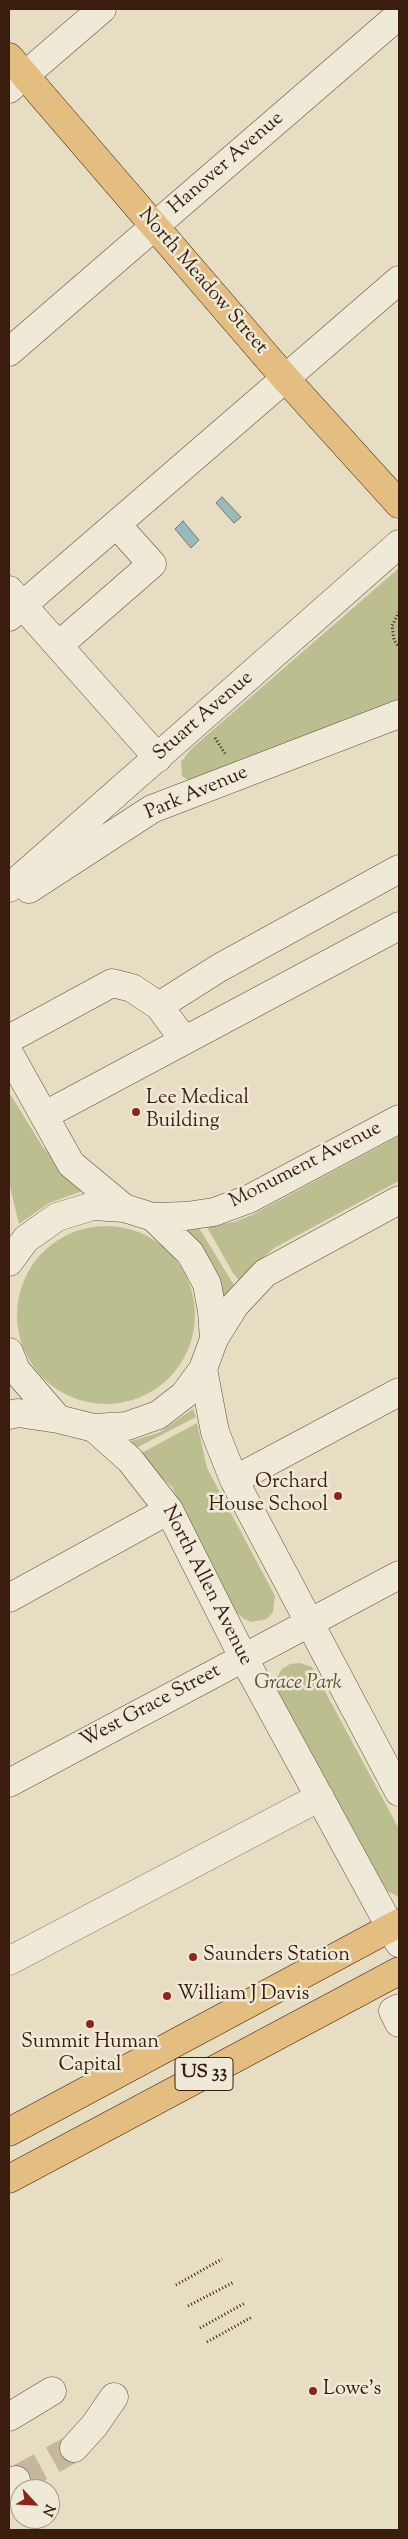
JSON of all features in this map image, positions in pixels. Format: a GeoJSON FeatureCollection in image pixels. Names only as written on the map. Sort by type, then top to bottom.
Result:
{"type":"FeatureCollection","features":[{"type":"Feature","properties":{"kind":"main road","name":"North Meadow Street"},"geometry":{"type":"LineString","coordinates":[[14,74],[154,227],[399,504]]}},
{"type":"Feature","properties":{"kind":"main road","name":"US 33"},"geometry":{"type":"LineString","coordinates":[[9,2132],[396,1931]]}},
{"type":"Feature","properties":{"kind":"main road","name":"US 33"},"geometry":{"type":"LineString","coordinates":[[9,2178],[399,1971]]}},
{"type":"Feature","properties":{"kind":"street"},"geometry":{"type":"LineString","coordinates":[[14,74],[102,9]]}},
{"type":"Feature","properties":{"kind":"street","name":"Hanover Avenue"},"geometry":{"type":"LineString","coordinates":[[9,352],[399,15]]}},
{"type":"Feature","properties":{"kind":"street"},"geometry":{"type":"LineString","coordinates":[[158,758],[59,645],[13,604],[117,525],[399,280]]}},
{"type":"Feature","properties":{"kind":"street"},"geometry":{"type":"LineString","coordinates":[[59,645],[152,564],[117,525]]}},
{"type":"Feature","properties":{"kind":"street","name":"Stuart Avenue"},"geometry":{"type":"LineString","coordinates":[[9,888],[399,544]]}},
{"type":"Feature","properties":{"kind":"street","name":"Park Avenue"},"geometry":{"type":"LineString","coordinates":[[9,902],[152,809],[399,714]]}},
{"type":"Feature","properties":{"kind":"street"},"geometry":{"type":"LineString","coordinates":[[159,1006],[219,968],[399,869]]}},
{"type":"Feature","properties":{"kind":"street"},"geometry":{"type":"LineString","coordinates":[[45,1115],[399,926]]}},
{"type":"Feature","properties":{"kind":"street"},"geometry":{"type":"LineString","coordinates":[[9,1039],[112,983],[132,988],[159,1006],[184,1040]]}},
{"type":"Feature","properties":{"kind":"street"},"geometry":{"type":"LineString","coordinates":[[9,1054],[71,1164],[124,1208]]}},
{"type":"Feature","properties":{"kind":"street","name":"Monument Avenue"},"geometry":{"type":"LineString","coordinates":[[153,1217],[186,1216],[214,1212],[249,1199],[399,1119]]}},
{"type":"Feature","properties":{"kind":"street"},"geometry":{"type":"LineString","coordinates":[[9,1415],[18,1413],[58,1419],[94,1428],[127,1426],[158,1415],[184,1395],[203,1369],[214,1339],[235,1305],[265,1274],[399,1200]]}},
{"type":"Feature","properties":{"kind":"street"},"geometry":{"type":"LineString","coordinates":[[9,1262],[26,1239],[57,1217],[93,1206],[124,1208],[153,1217],[185,1248],[207,1284],[212,1311],[214,1339]]}},
{"type":"Feature","properties":{"kind":"street"},"geometry":{"type":"LineString","coordinates":[[9,1352],[16,1370],[58,1419]]}},
{"type":"Feature","properties":{"kind":"street"},"geometry":{"type":"LineString","coordinates":[[203,1369],[215,1432],[234,1480],[309,1623],[392,1762],[399,1790]]}},
{"type":"Feature","properties":{"kind":"street"},"geometry":{"type":"LineString","coordinates":[[234,1480],[399,1392]]}},
{"type":"Feature","properties":{"kind":"street","name":"North Allen Avenue"},"geometry":{"type":"LineString","coordinates":[[94,1428],[130,1460],[169,1510],[243,1657],[396,1931]]}},
{"type":"Feature","properties":{"kind":"street"},"geometry":{"type":"LineString","coordinates":[[9,1598],[169,1510]]}},
{"type":"Feature","properties":{"kind":"street","name":"West Grace Street"},"geometry":{"type":"LineString","coordinates":[[9,1783],[399,1575]]}},
{"type":"Feature","properties":{"kind":"street"},"geometry":{"type":"LineString","coordinates":[[9,1961],[320,1797]]}},
{"type":"Feature","properties":{"kind":"street"},"geometry":{"type":"LineString","coordinates":[[399,2008],[393,2011],[399,2023]]}},
{"type":"Feature","properties":{"kind":"street"},"geometry":{"type":"LineString","coordinates":[[9,2417],[52,2391]]}},
{"type":"Feature","properties":{"kind":"street"},"geometry":{"type":"LineString","coordinates":[[74,2448],[94,2426],[114,2397]]}},
{"type":"Feature","properties":{"kind":"path"},"geometry":{"type":"LineString","coordinates":[[399,612],[392,626],[392,634],[399,646]]}},
{"type":"Feature","properties":{"kind":"path"},"geometry":{"type":"LineString","coordinates":[[214,738],[231,762]]}},
{"type":"Feature","properties":{"kind":"path"},"geometry":{"type":"LineString","coordinates":[[176,2285],[222,2259]]}},
{"type":"Feature","properties":{"kind":"path"},"geometry":{"type":"LineString","coordinates":[[188,2306],[234,2282]]}},
{"type":"Feature","properties":{"kind":"path"},"geometry":{"type":"LineString","coordinates":[[200,2328],[245,2303]]}},
{"type":"Feature","properties":{"kind":"path"},"geometry":{"type":"LineString","coordinates":[[207,2342],[252,2317]]}},
{"type":"Feature","properties":{"kind":"green space"},"geometry":{"type":"Polygon","coordinates":[[[399,568],[399,700],[207,778],[197,781],[188,780],[182,776],[181,762],[191,749],[399,568]]]}},
{"type":"Feature","properties":{"kind":"green space"},"geometry":{"type":"Polygon","coordinates":[[[9,1092],[42,1146],[85,1190],[49,1203],[19,1224],[9,1182],[9,1092]]]}},
{"type":"Feature","properties":{"kind":"green space"},"geometry":{"type":"Polygon","coordinates":[[[399,1136],[399,1181],[274,1248],[239,1280],[233,1273],[207,1227],[234,1222],[252,1215],[399,1136]]]}},
{"type":"Feature","properties":{"kind":"green space"},"geometry":{"type":"Polygon","coordinates":[[[97,1226],[115,1226],[132,1229],[148,1236],[163,1246],[175,1258],[185,1273],[192,1289],[195,1315],[194,1332],[189,1349],[175,1372],[163,1384],[148,1394],[132,1401],[115,1404],[97,1404],[80,1401],[64,1394],[49,1384],[37,1372],[27,1357],[20,1341],[17,1324],[17,1306],[20,1289],[27,1273],[37,1258],[49,1246],[64,1236],[80,1229],[97,1226]]]}},
{"type":"Feature","properties":{"kind":"green space"},"geometry":{"type":"Polygon","coordinates":[[[199,1228],[234,1285],[222,1298],[183,1230],[199,1228]]]}},
{"type":"Feature","properties":{"kind":"green space"},"geometry":{"type":"Polygon","coordinates":[[[193,1409],[196,1417],[132,1450],[128,1442],[158,1433],[193,1409]]]}},
{"type":"Feature","properties":{"kind":"green space"},"geometry":{"type":"Polygon","coordinates":[[[197,1423],[207,1468],[275,1596],[273,1612],[267,1619],[252,1622],[244,1619],[237,1613],[172,1487],[138,1455],[197,1423]]]}},
{"type":"Feature","properties":{"kind":"green space","name":"Grace Park"},"geometry":{"type":"Polygon","coordinates":[[[300,1663],[312,1667],[399,1829],[399,1897],[387,1891],[276,1689],[276,1679],[282,1669],[290,1664],[300,1663]]]}},
{"type":"Feature","properties":{"kind":"water"},"geometry":{"type":"Polygon","coordinates":[[[222,497],[241,517],[234,523],[216,503],[222,497]]]}},
{"type":"Feature","properties":{"kind":"water"},"geometry":{"type":"Polygon","coordinates":[[[183,521],[199,540],[191,548],[175,529],[183,521]]]}},
{"type":"Feature","properties":{"kind":"tunnel"},"geometry":{"type":"LineString","coordinates":[[18,2479],[74,2448]]}},
{"type":"Feature","properties":{"kind":"place","name":"Lee Medical Building"},"geometry":{"type":"Point","coordinates":[136,1112]}},
{"type":"Feature","properties":{"kind":"place","name":"Orchard House School"},"geometry":{"type":"Point","coordinates":[338,1496]}},
{"type":"Feature","properties":{"kind":"place","name":"Saunders Station"},"geometry":{"type":"Point","coordinates":[193,1957]}},
{"type":"Feature","properties":{"kind":"place","name":"William J Davis"},"geometry":{"type":"Point","coordinates":[167,1996]}},
{"type":"Feature","properties":{"kind":"place","name":"Summit Human Capital"},"geometry":{"type":"Point","coordinates":[90,2024]}},
{"type":"Feature","properties":{"kind":"place","name":"Lowe's"},"geometry":{"type":"Point","coordinates":[313,2391]}}]}
